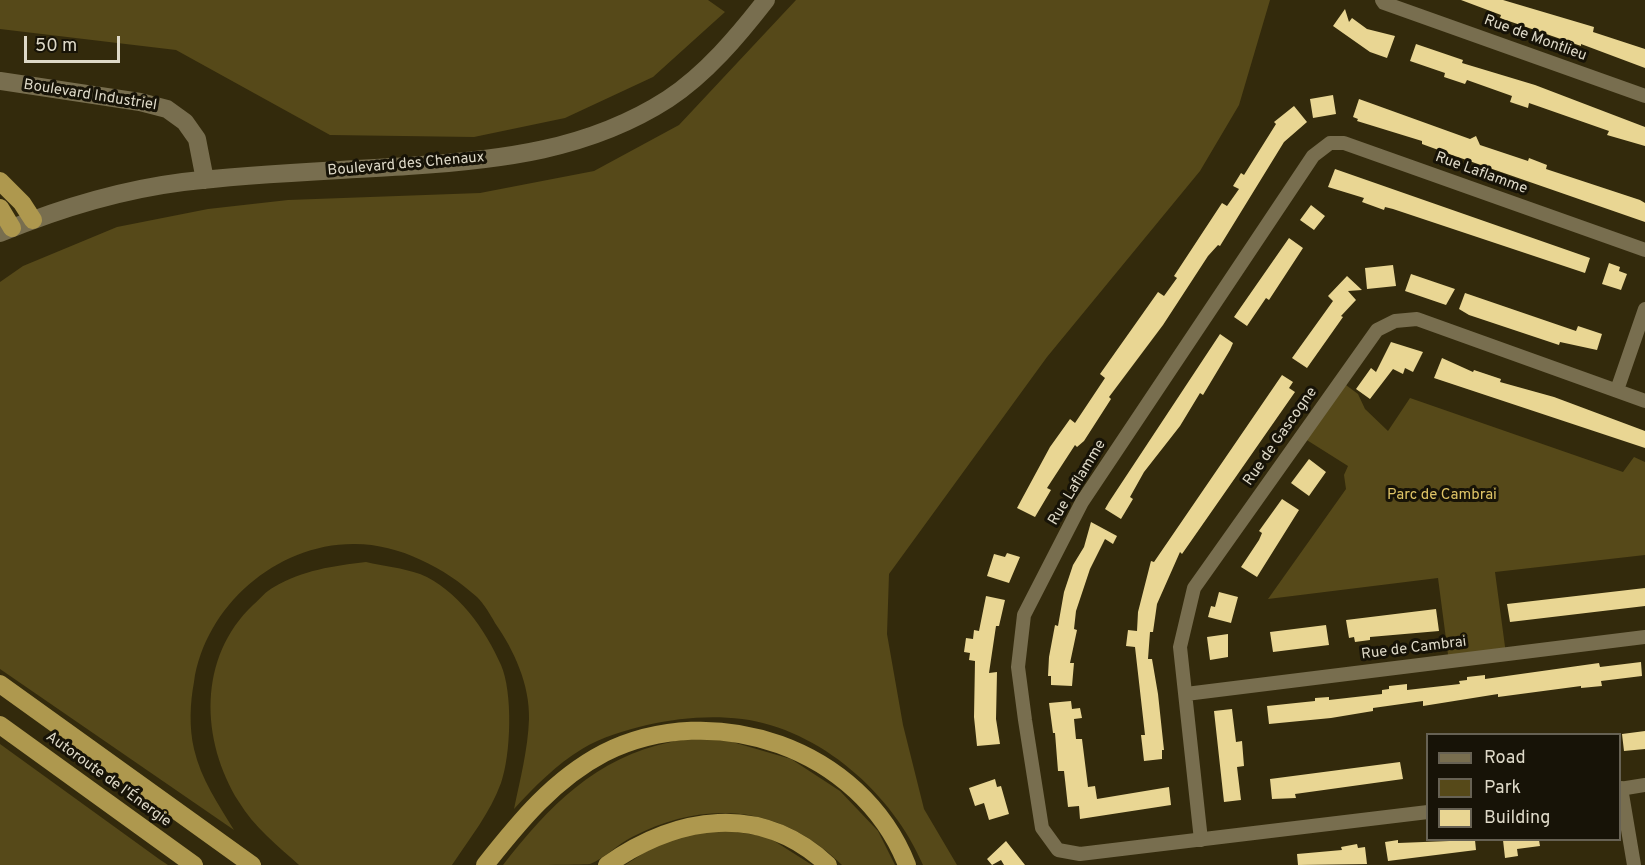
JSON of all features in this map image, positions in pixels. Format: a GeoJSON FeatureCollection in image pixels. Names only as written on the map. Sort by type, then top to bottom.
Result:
{"type":"FeatureCollection","features":[{"type":"Feature","properties":{"kind":"highway"},"geometry":{"type":"LineString","coordinates":[[0,181],[22,203],[33,220]]}},
{"type":"Feature","properties":{"kind":"highway"},"geometry":{"type":"LineString","coordinates":[[0,208],[6,230]]}},
{"type":"Feature","properties":{"kind":"highway"},"geometry":{"type":"LineString","coordinates":[[0,684],[252,865]]}},
{"type":"Feature","properties":{"kind":"highway","name":"Autoroute de l'Énergie"},"geometry":{"type":"LineString","coordinates":[[0,725],[194,865]]}},
{"type":"Feature","properties":{"kind":"highway"},"geometry":{"type":"LineString","coordinates":[[485,865],[541,800],[589,762],[636,740],[670,733],[705,730],[764,739],[789,747],[822,765],[850,786],[874,811],[907,865]]}},
{"type":"Feature","properties":{"kind":"highway"},"geometry":{"type":"LineString","coordinates":[[607,865],[639,844],[672,830],[719,822],[758,827],[780,834],[801,844],[828,865]]}},
{"type":"Feature","properties":{"kind":"main road","name":"Boulevard des Chenaux"},"geometry":{"type":"LineString","coordinates":[[6,230],[122,193],[205,180],[527,155],[579,142],[619,126],[669,99],[704,70],[766,0]]}},
{"type":"Feature","properties":{"kind":"main road","name":"Boulevard Industriel"},"geometry":{"type":"LineString","coordinates":[[0,81],[140,102],[167,109],[185,122],[197,139],[205,180]]}},
{"type":"Feature","properties":{"kind":"street","name":"Rue de Montlieu"},"geometry":{"type":"LineString","coordinates":[[1382,0],[1384,3],[1645,96]]}},
{"type":"Feature","properties":{"kind":"street","name":"Rue Laflamme"},"geometry":{"type":"LineString","coordinates":[[1426,812],[1080,854],[1058,850],[1042,828],[1025,720],[1018,667],[1024,615],[1082,502],[1313,156],[1330,143],[1344,143],[1645,250]]}},
{"type":"Feature","properties":{"kind":"street"},"geometry":{"type":"LineString","coordinates":[[1617,390],[1645,309]]}},
{"type":"Feature","properties":{"kind":"street","name":"Rue de Gascogne"},"geometry":{"type":"LineString","coordinates":[[1201,840],[1180,646],[1194,588],[1377,330],[1395,321],[1417,319],[1645,401]]}},
{"type":"Feature","properties":{"kind":"street","name":"Rue de Cambrai"},"geometry":{"type":"LineString","coordinates":[[1186,694],[1645,637]]}},
{"type":"Feature","properties":{"kind":"street"},"geometry":{"type":"LineString","coordinates":[[1621,788],[1645,785]]}},
{"type":"Feature","properties":{"kind":"street"},"geometry":{"type":"LineString","coordinates":[[1621,794],[1634,865]]}},
{"type":"Feature","properties":{"kind":"green space"},"geometry":{"type":"Polygon","coordinates":[[[0,0],[708,0],[725,12],[653,77],[565,118],[474,137],[330,135],[176,50],[0,29],[0,0]]]}},
{"type":"Feature","properties":{"kind":"green space"},"geometry":{"type":"Polygon","coordinates":[[[796,0],[1270,0],[1239,105],[1200,171],[1047,357],[889,574],[887,634],[903,725],[924,809],[957,865],[923,865],[910,839],[873,790],[826,751],[799,736],[771,725],[742,719],[706,717],[670,721],[605,737],[564,762],[514,809],[529,719],[527,693],[520,668],[489,613],[477,597],[436,567],[388,548],[355,544],[326,547],[298,554],[273,567],[249,584],[229,605],[213,628],[201,654],[194,682],[191,732],[201,771],[234,830],[0,669],[0,282],[23,266],[117,227],[208,209],[288,200],[480,193],[594,171],[679,125],[796,0]]]}},
{"type":"Feature","properties":{"kind":"green space","name":"Parc de Cambrai"},"geometry":{"type":"Polygon","coordinates":[[[1346,385],[1358,394],[1365,409],[1388,431],[1410,398],[1623,472],[1634,457],[1645,462],[1645,555],[1495,572],[1506,654],[1449,662],[1438,578],[1268,599],[1346,489],[1344,475],[1348,466],[1302,437],[1346,385]]]}},
{"type":"Feature","properties":{"kind":"green space"},"geometry":{"type":"Polygon","coordinates":[[[366,562],[420,574],[446,590],[458,600],[479,625],[495,652],[505,677],[509,707],[509,740],[501,783],[485,815],[452,865],[299,865],[267,836],[245,811],[226,778],[217,752],[212,726],[211,700],[214,674],[222,649],[235,626],[266,593],[285,581],[318,570],[366,562]]]}},
{"type":"Feature","properties":{"kind":"green space"},"geometry":{"type":"Polygon","coordinates":[[[722,739],[791,759],[840,791],[878,831],[895,865],[842,865],[819,845],[794,830],[769,820],[743,814],[716,813],[688,817],[660,825],[632,837],[590,864],[503,865],[556,805],[576,787],[619,759],[671,742],[722,739]]]}},
{"type":"Feature","properties":{"kind":"green space"},"geometry":{"type":"Polygon","coordinates":[[[0,744],[159,859],[168,865],[0,865],[0,744]]]}},
{"type":"Feature","properties":{"kind":"green space"},"geometry":{"type":"Polygon","coordinates":[[[711,828],[768,837],[812,865],[625,865],[658,844],[711,828]]]}},
{"type":"Feature","properties":{"kind":"building"},"geometry":{"type":"Polygon","coordinates":[[[1461,0],[1503,0],[1594,27],[1593,32],[1645,49],[1645,68],[1581,44],[1581,46],[1500,18],[1501,15],[1461,0]]]}},
{"type":"Feature","properties":{"kind":"building"},"geometry":{"type":"Polygon","coordinates":[[[1345,9],[1349,22],[1352,18],[1367,29],[1395,36],[1387,58],[1370,52],[1333,26],[1345,9]]]}},
{"type":"Feature","properties":{"kind":"building"},"geometry":{"type":"Polygon","coordinates":[[[1416,44],[1463,60],[1462,63],[1535,85],[1645,127],[1645,146],[1607,135],[1609,131],[1529,103],[1528,108],[1510,102],[1512,96],[1467,80],[1465,84],[1444,77],[1445,73],[1410,61],[1416,44]]]}},
{"type":"Feature","properties":{"kind":"building"},"geometry":{"type":"Polygon","coordinates":[[[1333,95],[1336,114],[1313,118],[1310,99],[1333,95]]]}},
{"type":"Feature","properties":{"kind":"building"},"geometry":{"type":"Polygon","coordinates":[[[1359,99],[1470,139],[1476,136],[1480,145],[1528,161],[1529,158],[1547,165],[1546,169],[1640,200],[1645,203],[1645,222],[1452,155],[1422,144],[1422,141],[1357,121],[1358,119],[1353,117],[1359,99]]]}},
{"type":"Feature","properties":{"kind":"building"},"geometry":{"type":"Polygon","coordinates":[[[1294,106],[1307,122],[1284,142],[1220,246],[1218,245],[1208,256],[1163,325],[1109,397],[1111,399],[1084,441],[1077,447],[1075,445],[1047,488],[1051,490],[1035,517],[1017,508],[1050,447],[1070,419],[1075,423],[1105,378],[1100,374],[1158,292],[1164,296],[1177,278],[1174,276],[1222,203],[1227,206],[1239,189],[1233,186],[1241,173],[1244,175],[1276,124],[1274,122],[1294,106]]]}},
{"type":"Feature","properties":{"kind":"building"},"geometry":{"type":"Polygon","coordinates":[[[1335,169],[1590,258],[1585,273],[1393,209],[1385,207],[1384,210],[1362,202],[1364,198],[1328,187],[1335,169]]]}},
{"type":"Feature","properties":{"kind":"building"},"geometry":{"type":"Polygon","coordinates":[[[1311,205],[1325,216],[1314,230],[1300,220],[1311,205]]]}},
{"type":"Feature","properties":{"kind":"building"},"geometry":{"type":"Polygon","coordinates":[[[1289,238],[1303,248],[1269,300],[1266,298],[1247,326],[1234,317],[1289,238]]]}},
{"type":"Feature","properties":{"kind":"building"},"geometry":{"type":"Polygon","coordinates":[[[1609,263],[1620,267],[1619,271],[1627,274],[1621,290],[1602,284],[1609,263]]]}},
{"type":"Feature","properties":{"kind":"building"},"geometry":{"type":"Polygon","coordinates":[[[1393,265],[1396,286],[1367,289],[1365,268],[1393,265]]]}},
{"type":"Feature","properties":{"kind":"building"},"geometry":{"type":"Polygon","coordinates":[[[1411,274],[1455,289],[1446,305],[1405,291],[1411,274]]]}},
{"type":"Feature","properties":{"kind":"building"},"geometry":{"type":"Polygon","coordinates":[[[1347,276],[1362,290],[1348,291],[1356,300],[1341,316],[1343,317],[1307,368],[1292,358],[1333,301],[1328,296],[1347,276]]]}},
{"type":"Feature","properties":{"kind":"building"},"geometry":{"type":"Polygon","coordinates":[[[1465,293],[1576,331],[1578,326],[1602,334],[1597,350],[1560,342],[1559,345],[1469,315],[1459,309],[1465,293]]]}},
{"type":"Feature","properties":{"kind":"building"},"geometry":{"type":"Polygon","coordinates":[[[1220,334],[1233,343],[1230,350],[1203,395],[1200,393],[1180,426],[1144,472],[1130,497],[1133,499],[1121,519],[1105,509],[1220,334]]]}},
{"type":"Feature","properties":{"kind":"building"},"geometry":{"type":"Polygon","coordinates":[[[1391,342],[1423,352],[1413,372],[1405,368],[1403,374],[1393,369],[1370,399],[1356,389],[1371,368],[1376,372],[1391,342]]]}},
{"type":"Feature","properties":{"kind":"building"},"geometry":{"type":"Polygon","coordinates":[[[1442,358],[1473,372],[1474,370],[1501,379],[1500,382],[1554,397],[1645,431],[1645,448],[1434,378],[1442,358]]]}},
{"type":"Feature","properties":{"kind":"building"},"geometry":{"type":"Polygon","coordinates":[[[1282,375],[1293,382],[1289,388],[1295,392],[1182,554],[1180,552],[1157,604],[1153,632],[1150,632],[1148,659],[1152,659],[1164,750],[1162,750],[1162,759],[1144,761],[1141,735],[1145,735],[1135,647],[1126,646],[1128,630],[1137,631],[1138,612],[1151,561],[1154,562],[1282,375]]]}},
{"type":"Feature","properties":{"kind":"building"},"geometry":{"type":"Polygon","coordinates":[[[1309,459],[1326,472],[1309,496],[1291,483],[1309,459]]]}},
{"type":"Feature","properties":{"kind":"building"},"geometry":{"type":"Polygon","coordinates":[[[1282,499],[1299,510],[1257,577],[1241,567],[1259,540],[1262,533],[1259,531],[1282,499]]]}},
{"type":"Feature","properties":{"kind":"building"},"geometry":{"type":"Polygon","coordinates":[[[1091,522],[1117,536],[1113,544],[1105,539],[1090,569],[1076,611],[1074,629],[1077,630],[1070,663],[1074,663],[1072,686],[1051,685],[1051,676],[1048,676],[1049,657],[1055,625],[1058,626],[1064,592],[1073,565],[1084,547],[1091,522]]]}},
{"type":"Feature","properties":{"kind":"building"},"geometry":{"type":"Polygon","coordinates":[[[1007,553],[1020,557],[1009,583],[987,576],[994,554],[1005,557],[1007,553]]]}},
{"type":"Feature","properties":{"kind":"building"},"geometry":{"type":"Polygon","coordinates":[[[1645,588],[1645,606],[1510,622],[1507,604],[1645,588]]]}},
{"type":"Feature","properties":{"kind":"building"},"geometry":{"type":"Polygon","coordinates":[[[1219,592],[1238,597],[1231,623],[1208,617],[1211,606],[1215,607],[1219,592]]]}},
{"type":"Feature","properties":{"kind":"building"},"geometry":{"type":"Polygon","coordinates":[[[986,596],[1005,600],[999,626],[996,626],[989,673],[997,672],[996,719],[1000,744],[977,746],[974,717],[975,661],[969,660],[970,653],[964,652],[966,638],[973,639],[974,630],[979,631],[986,596]]]}},
{"type":"Feature","properties":{"kind":"building"},"geometry":{"type":"Polygon","coordinates":[[[1436,609],[1439,631],[1370,637],[1370,640],[1355,642],[1354,637],[1349,638],[1346,620],[1436,609]]]}},
{"type":"Feature","properties":{"kind":"building"},"geometry":{"type":"Polygon","coordinates":[[[1326,625],[1329,645],[1273,652],[1270,632],[1326,625]]]}},
{"type":"Feature","properties":{"kind":"building"},"geometry":{"type":"Polygon","coordinates":[[[1228,634],[1228,657],[1210,660],[1207,637],[1228,634]]]}},
{"type":"Feature","properties":{"kind":"building"},"geometry":{"type":"Polygon","coordinates":[[[1641,662],[1642,676],[1601,681],[1602,686],[1581,688],[1581,686],[1498,697],[1498,694],[1423,706],[1423,701],[1373,708],[1373,711],[1331,718],[1269,724],[1267,706],[1315,701],[1315,698],[1329,697],[1329,700],[1382,694],[1382,690],[1389,689],[1389,686],[1407,684],[1407,690],[1460,684],[1459,681],[1467,680],[1467,677],[1485,675],[1485,679],[1599,663],[1600,667],[1641,662]]]}},
{"type":"Feature","properties":{"kind":"building"},"geometry":{"type":"Polygon","coordinates":[[[1071,701],[1072,709],[1080,708],[1082,718],[1074,719],[1076,739],[1082,739],[1088,787],[1095,786],[1097,799],[1169,787],[1171,805],[1080,819],[1079,806],[1068,807],[1064,771],[1058,771],[1055,733],[1053,733],[1049,703],[1071,701]]]}},
{"type":"Feature","properties":{"kind":"building"},"geometry":{"type":"Polygon","coordinates":[[[1232,709],[1236,742],[1242,741],[1244,766],[1237,767],[1241,800],[1224,802],[1214,711],[1232,709]]]}},
{"type":"Feature","properties":{"kind":"building"},"geometry":{"type":"Polygon","coordinates":[[[1645,731],[1645,749],[1624,751],[1622,734],[1645,731]]]}},
{"type":"Feature","properties":{"kind":"building"},"geometry":{"type":"Polygon","coordinates":[[[1400,762],[1403,779],[1295,794],[1296,798],[1272,799],[1270,779],[1400,762]]]}},
{"type":"Feature","properties":{"kind":"building"},"geometry":{"type":"Polygon","coordinates":[[[995,779],[997,787],[1001,786],[1009,814],[989,820],[984,803],[975,806],[969,788],[995,779]]]}},
{"type":"Feature","properties":{"kind":"building"},"geometry":{"type":"Polygon","coordinates":[[[1398,840],[1398,843],[1475,841],[1476,850],[1388,861],[1385,842],[1398,840]]]}},
{"type":"Feature","properties":{"kind":"building"},"geometry":{"type":"Polygon","coordinates":[[[1006,841],[1025,865],[1004,865],[1001,860],[992,865],[987,859],[1006,841]]]}},
{"type":"Feature","properties":{"kind":"building"},"geometry":{"type":"Polygon","coordinates":[[[1503,841],[1539,841],[1540,846],[1517,849],[1518,856],[1505,858],[1503,841]]]}},
{"type":"Feature","properties":{"kind":"building"},"geometry":{"type":"Polygon","coordinates":[[[1357,844],[1358,848],[1365,847],[1367,864],[1298,865],[1297,854],[1342,850],[1341,847],[1357,844]]]}}]}
